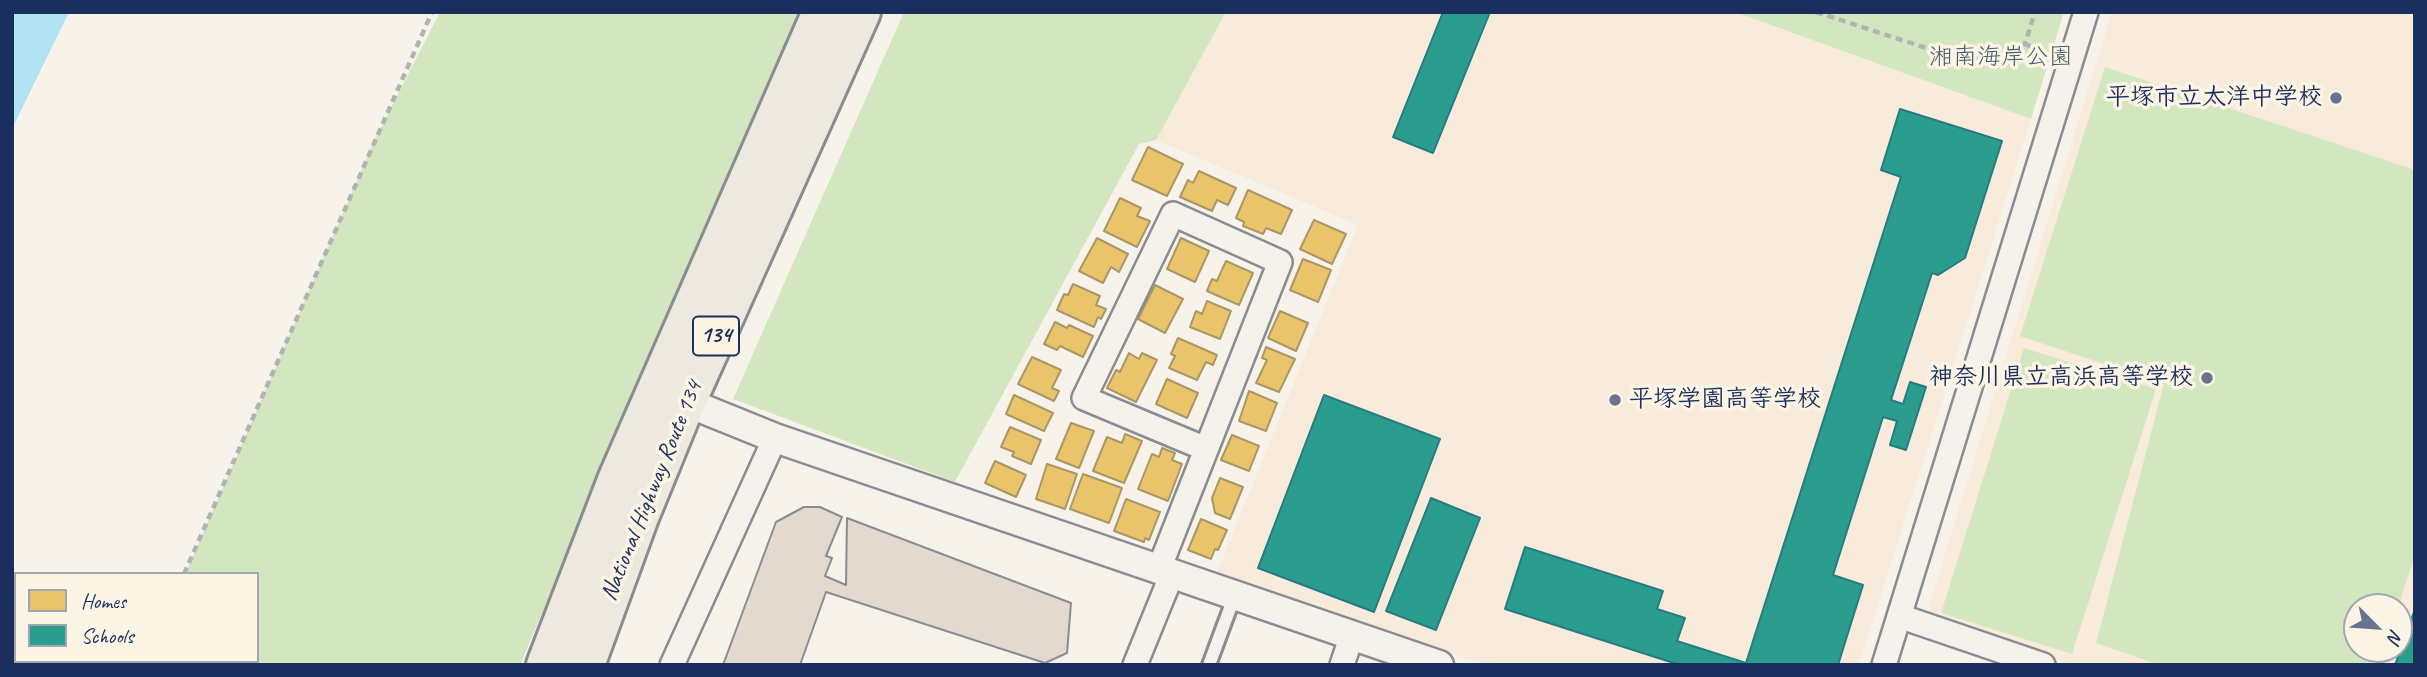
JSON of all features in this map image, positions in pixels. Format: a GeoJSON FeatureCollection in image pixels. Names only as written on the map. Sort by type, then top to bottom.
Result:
{"type":"FeatureCollection","features":[{"type":"Feature","properties":{"kind":"highway","name":"National Highway Route 134"},"geometry":{"type":"LineString","coordinates":[[546,665],[618,478],[822,12]]}},
{"type":"Feature","properties":{"kind":"highway","name":"National Highway Route 134"},"geometry":{"type":"LineString","coordinates":[[585,665],[639,517],[686,402],[861,12]]}},
{"type":"Feature","properties":{"kind":"street"},"geometry":{"type":"LineString","coordinates":[[1884,665],[2086,12]]}},
{"type":"Feature","properties":{"kind":"street"},"geometry":{"type":"LineString","coordinates":[[1135,665],[1206,449],[1280,262],[1173,214],[1084,398],[1206,449]]}},
{"type":"Feature","properties":{"kind":"street"},"geometry":{"type":"LineString","coordinates":[[686,402],[775,438],[1439,665]]}},
{"type":"Feature","properties":{"kind":"street"},"geometry":{"type":"LineString","coordinates":[[672,665],[775,438]]}},
{"type":"Feature","properties":{"kind":"street"},"geometry":{"type":"LineString","coordinates":[[1899,616],[2043,665]]}},
{"type":"Feature","properties":{"kind":"street"},"geometry":{"type":"LineString","coordinates":[[1342,665],[1352,635]]}},
{"type":"Feature","properties":{"kind":"lane"},"geometry":{"type":"LineString","coordinates":[[1209,665],[1235,595]]}},
{"type":"Feature","properties":{"kind":"path"},"geometry":{"type":"LineString","coordinates":[[185,572],[432,12]]}},
{"type":"Feature","properties":{"kind":"path"},"geometry":{"type":"LineString","coordinates":[[1816,12],[1966,61],[2006,54],[2025,44],[2035,12]]}},
{"type":"Feature","properties":{"kind":"shaded area","name":"平塚学園高等学校"},"geometry":{"type":"Polygon","coordinates":[[[1226,12],[1735,12],[2031,119],[1859,665],[1486,665],[1216,575],[1358,225],[1156,140],[1226,12]]]}},
{"type":"Feature","properties":{"kind":"shaded area","name":"神奈川県立高浜高等学校"},"geometry":{"type":"Polygon","coordinates":[[[2112,12],[2415,12],[2415,665],[2072,665],[1934,619],[1929,606],[2112,12]]]}},
{"type":"Feature","properties":{"kind":"green space"},"geometry":{"type":"Polygon","coordinates":[[[440,12],[805,12],[699,244],[520,665],[145,665],[259,663],[259,572],[186,572],[376,137],[440,12]]]}},
{"type":"Feature","properties":{"kind":"green space"},"geometry":{"type":"Polygon","coordinates":[[[904,12],[1226,12],[1156,140],[1139,144],[955,482],[733,399],[904,12]]]}},
{"type":"Feature","properties":{"kind":"green space","name":"湘南海岸公園"},"geometry":{"type":"Polygon","coordinates":[[[1735,12],[2064,12],[2031,119],[1735,12]]]}},
{"type":"Feature","properties":{"kind":"green space","name":"神奈川県立高浜高等学校"},"geometry":{"type":"Polygon","coordinates":[[[2105,67],[2415,170],[2415,555],[2403,593],[2343,593],[2343,663],[2379,665],[2160,665],[2096,643],[2164,384],[2020,336],[2105,67]]]}},
{"type":"Feature","properties":{"kind":"green space"},"geometry":{"type":"Polygon","coordinates":[[[2024,348],[2156,389],[2072,654],[1941,613],[2024,348]]]}},
{"type":"Feature","properties":{"kind":"water"},"geometry":{"type":"Polygon","coordinates":[[[12,12],[69,12],[12,129],[12,12]]]}},
{"type":"Feature","properties":{"kind":"building: Homes"},"geometry":{"type":"Polygon","coordinates":[[[1148,147],[1183,164],[1167,196],[1132,180],[1148,147]]]}},
{"type":"Feature","properties":{"kind":"building: Homes"},"geometry":{"type":"Polygon","coordinates":[[[1199,171],[1236,188],[1228,205],[1217,200],[1212,211],[1180,197],[1188,180],[1193,183],[1199,171]]]}},
{"type":"Feature","properties":{"kind":"building: Homes"},"geometry":{"type":"Polygon","coordinates":[[[1248,190],[1292,210],[1281,234],[1266,228],[1263,234],[1243,226],[1244,222],[1236,218],[1248,190]]]}},
{"type":"Feature","properties":{"kind":"building: Homes"},"geometry":{"type":"Polygon","coordinates":[[[1120,198],[1141,208],[1137,216],[1150,221],[1137,247],[1104,231],[1120,198]]]}},
{"type":"Feature","properties":{"kind":"building: Homes"},"geometry":{"type":"Polygon","coordinates":[[[1314,220],[1346,234],[1332,264],[1300,249],[1314,220]]]}},
{"type":"Feature","properties":{"kind":"building: Homes"},"geometry":{"type":"Polygon","coordinates":[[[1097,238],[1128,254],[1119,272],[1111,267],[1103,283],[1079,271],[1097,238]]]}},
{"type":"Feature","properties":{"kind":"building: Homes"},"geometry":{"type":"Polygon","coordinates":[[[1181,238],[1209,251],[1195,282],[1167,269],[1181,238]]]}},
{"type":"Feature","properties":{"kind":"building: Homes"},"geometry":{"type":"Polygon","coordinates":[[[1303,259],[1331,270],[1318,302],[1290,290],[1303,259]]]}},
{"type":"Feature","properties":{"kind":"building: Homes"},"geometry":{"type":"Polygon","coordinates":[[[1226,261],[1253,273],[1239,305],[1207,291],[1212,279],[1217,281],[1226,261]]]}},
{"type":"Feature","properties":{"kind":"building: Homes"},"geometry":{"type":"Polygon","coordinates":[[[1073,284],[1100,296],[1096,305],[1106,309],[1101,319],[1098,317],[1094,327],[1057,310],[1064,294],[1068,295],[1073,284]]]}},
{"type":"Feature","properties":{"kind":"building: Homes"},"geometry":{"type":"Polygon","coordinates":[[[1155,285],[1183,299],[1165,333],[1138,319],[1155,285]]]}},
{"type":"Feature","properties":{"kind":"building: Homes"},"geometry":{"type":"Polygon","coordinates":[[[1207,301],[1231,311],[1220,339],[1190,327],[1196,311],[1202,314],[1207,301]]]}},
{"type":"Feature","properties":{"kind":"building: Homes"},"geometry":{"type":"Polygon","coordinates":[[[1280,311],[1308,323],[1296,351],[1268,338],[1280,311]]]}},
{"type":"Feature","properties":{"kind":"building: Homes"},"geometry":{"type":"Polygon","coordinates":[[[1055,322],[1093,336],[1083,357],[1060,346],[1057,350],[1044,344],[1055,322]]]}},
{"type":"Feature","properties":{"kind":"building: Homes"},"geometry":{"type":"Polygon","coordinates":[[[1178,338],[1217,355],[1213,365],[1206,362],[1197,380],[1169,368],[1175,356],[1171,354],[1178,338]]]}},
{"type":"Feature","properties":{"kind":"building: Homes"},"geometry":{"type":"Polygon","coordinates":[[[1266,347],[1295,359],[1279,392],[1256,383],[1267,360],[1262,358],[1266,347]]]}},
{"type":"Feature","properties":{"kind":"building: Homes"},"geometry":{"type":"Polygon","coordinates":[[[1129,353],[1139,359],[1142,353],[1157,360],[1136,402],[1107,388],[1116,370],[1120,372],[1129,353]]]}},
{"type":"Feature","properties":{"kind":"building: Homes"},"geometry":{"type":"Polygon","coordinates":[[[1032,357],[1061,370],[1052,388],[1059,391],[1054,401],[1018,384],[1032,357]]]}},
{"type":"Feature","properties":{"kind":"building: Homes"},"geometry":{"type":"Polygon","coordinates":[[[1167,379],[1198,393],[1187,418],[1156,404],[1167,379]]]}},
{"type":"Feature","properties":{"kind":"building: Homes"},"geometry":{"type":"Polygon","coordinates":[[[1249,391],[1277,403],[1266,431],[1239,421],[1249,391]]]}},
{"type":"Feature","properties":{"kind":"building: Homes"},"geometry":{"type":"Polygon","coordinates":[[[1014,395],[1053,413],[1044,431],[1006,414],[1014,395]]]}},
{"type":"Feature","properties":{"kind":"building: Homes"},"geometry":{"type":"Polygon","coordinates":[[[1071,423],[1094,431],[1079,468],[1056,459],[1071,423]]]}},
{"type":"Feature","properties":{"kind":"building: Homes"},"geometry":{"type":"Polygon","coordinates":[[[1010,427],[1041,440],[1031,464],[1012,456],[1014,452],[1001,447],[1010,427]]]}},
{"type":"Feature","properties":{"kind":"building: Homes"},"geometry":{"type":"Polygon","coordinates":[[[1125,434],[1142,441],[1124,483],[1093,471],[1107,437],[1122,443],[1125,434]]]}},
{"type":"Feature","properties":{"kind":"building: Homes"},"geometry":{"type":"Polygon","coordinates":[[[1232,435],[1259,446],[1249,471],[1221,460],[1232,435]]]}},
{"type":"Feature","properties":{"kind":"building: Homes"},"geometry":{"type":"Polygon","coordinates":[[[1162,448],[1175,453],[1172,460],[1182,464],[1168,501],[1138,489],[1152,454],[1159,457],[1162,448]]]}},
{"type":"Feature","properties":{"kind":"building: Homes"},"geometry":{"type":"Polygon","coordinates":[[[995,461],[1026,475],[1016,497],[985,483],[995,461]]]}},
{"type":"Feature","properties":{"kind":"building: Homes"},"geometry":{"type":"Polygon","coordinates":[[[1047,464],[1077,474],[1065,509],[1036,499],[1047,464]]]}},
{"type":"Feature","properties":{"kind":"building: Homes"},"geometry":{"type":"Polygon","coordinates":[[[1083,474],[1122,488],[1109,523],[1070,509],[1083,474]]]}},
{"type":"Feature","properties":{"kind":"building: Homes"},"geometry":{"type":"Polygon","coordinates":[[[1220,478],[1243,487],[1230,519],[1215,513],[1212,498],[1220,478]]]}},
{"type":"Feature","properties":{"kind":"building: Homes"},"geometry":{"type":"Polygon","coordinates":[[[1126,499],[1160,512],[1149,540],[1145,538],[1144,542],[1114,531],[1126,499]]]}},
{"type":"Feature","properties":{"kind":"building: Homes"},"geometry":{"type":"Polygon","coordinates":[[[1201,519],[1227,530],[1211,559],[1188,550],[1201,519]]]}},
{"type":"Feature","properties":{"kind":"building: Schools"},"geometry":{"type":"Polygon","coordinates":[[[1443,12],[1490,12],[1433,153],[1393,137],[1443,12]]]}},
{"type":"Feature","properties":{"kind":"building: Schools"},"geometry":{"type":"Polygon","coordinates":[[[1900,109],[2002,141],[1965,258],[1938,275],[1932,273],[1891,400],[1903,404],[1910,382],[1926,387],[1906,450],[1890,445],[1897,421],[1883,417],[1833,575],[1863,585],[1838,665],[1680,665],[1505,609],[1525,547],[1663,591],[1657,609],[1685,618],[1677,641],[1746,663],[1901,177],[1881,170],[1900,109]]]}},
{"type":"Feature","properties":{"kind":"building: Schools"},"geometry":{"type":"Polygon","coordinates":[[[1324,395],[1440,439],[1374,612],[1258,568],[1324,395]]]}},
{"type":"Feature","properties":{"kind":"building: Schools"},"geometry":{"type":"Polygon","coordinates":[[[1431,498],[1480,518],[1436,630],[1386,611],[1431,498]]]}},
{"type":"Feature","properties":{"kind":"building: Schools"},"geometry":{"type":"Polygon","coordinates":[[[2415,609],[2415,665],[2395,665],[2413,663],[2415,609]]]}},
{"type":"Feature","properties":{"kind":"building: Other"},"geometry":{"type":"Polygon","coordinates":[[[804,507],[820,507],[842,517],[826,556],[832,558],[825,576],[846,585],[847,518],[1071,603],[1067,653],[1045,663],[826,592],[800,665],[723,665],[776,522],[804,507]]]}},
{"type":"Feature","properties":{"kind":"place","name":"平塚市立太洋中学校"},"geometry":{"type":"Point","coordinates":[2336,98]}},
{"type":"Feature","properties":{"kind":"place","name":"神奈川県立高浜高等学校"},"geometry":{"type":"Point","coordinates":[2207,378]}},
{"type":"Feature","properties":{"kind":"place","name":"平塚学園高等学校"},"geometry":{"type":"Point","coordinates":[1615,400]}}]}
